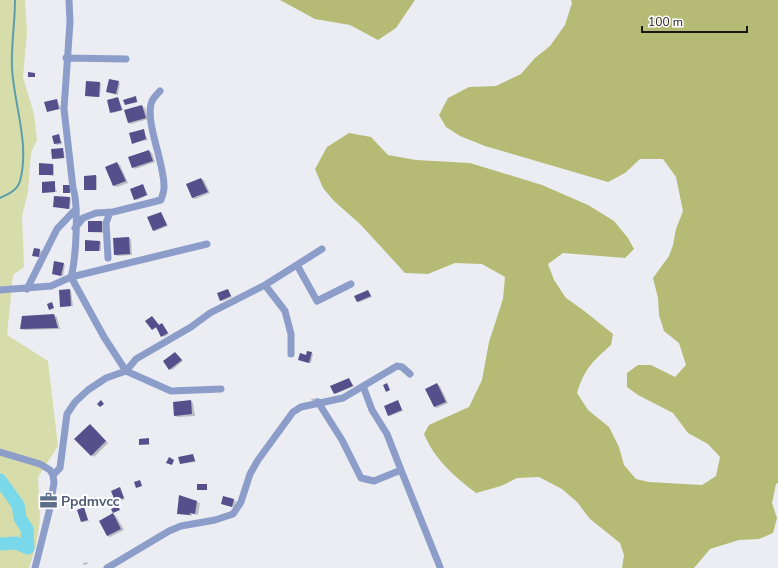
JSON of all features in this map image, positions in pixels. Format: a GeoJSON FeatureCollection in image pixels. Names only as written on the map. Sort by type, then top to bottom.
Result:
{"type":"FeatureCollection","features":[{"type":"Feature","properties":{"kind":"street"},"geometry":{"type":"LineString","coordinates":[[69,0],[70,22],[66,58],[64,126],[76,199],[73,259],[75,265],[71,277],[104,336],[126,370],[170,391],[221,389]]}},
{"type":"Feature","properties":{"kind":"street"},"geometry":{"type":"LineString","coordinates":[[66,58],[126,59]]}},
{"type":"Feature","properties":{"kind":"street"},"geometry":{"type":"LineString","coordinates":[[75,228],[83,218],[96,213],[110,212],[161,200],[164,190],[164,180],[152,126],[151,104],[155,95],[160,91]]}},
{"type":"Feature","properties":{"kind":"street"},"geometry":{"type":"LineString","coordinates":[[27,289],[57,228],[76,209]]}},
{"type":"Feature","properties":{"kind":"street"},"geometry":{"type":"LineString","coordinates":[[108,258],[106,223],[110,212]]}},
{"type":"Feature","properties":{"kind":"street"},"geometry":{"type":"LineString","coordinates":[[0,290],[51,286],[71,277],[207,244]]}},
{"type":"Feature","properties":{"kind":"street"},"geometry":{"type":"LineString","coordinates":[[53,475],[60,468],[67,414],[75,402],[88,390],[106,378],[126,370],[136,359],[174,338],[210,313],[265,285],[322,249]]}},
{"type":"Feature","properties":{"kind":"street"},"geometry":{"type":"LineString","coordinates":[[297,265],[317,301],[351,284]]}},
{"type":"Feature","properties":{"kind":"street"},"geometry":{"type":"LineString","coordinates":[[265,285],[285,311],[291,334],[291,354]]}},
{"type":"Feature","properties":{"kind":"street"},"geometry":{"type":"LineString","coordinates":[[107,568],[175,528],[215,520],[234,514],[241,502],[250,474],[280,426],[296,409],[318,402],[343,398],[397,366],[402,367],[410,374]]}},
{"type":"Feature","properties":{"kind":"street"},"geometry":{"type":"LineString","coordinates":[[363,386],[372,410],[387,434],[400,470],[440,567]]}},
{"type":"Feature","properties":{"kind":"street"},"geometry":{"type":"LineString","coordinates":[[318,402],[342,440],[361,478],[374,482],[400,470]]}},
{"type":"Feature","properties":{"kind":"street"},"geometry":{"type":"LineString","coordinates":[[0,452],[40,464],[50,470],[53,475],[54,483],[49,512],[35,568]]}},
{"type":"Feature","properties":{"kind":"green space"},"geometry":{"type":"Polygon","coordinates":[[[0,0],[25,0],[27,33],[23,77],[34,114],[37,140],[31,153],[28,192],[22,216],[24,267],[13,275],[7,335],[48,361],[58,446],[38,477],[40,520],[36,546],[29,568],[0,568],[0,0]]]}},
{"type":"Feature","properties":{"kind":"green space"},"geometry":{"type":"Polygon","coordinates":[[[280,0],[415,0],[396,28],[378,40],[350,25],[315,19],[280,0]]]}},
{"type":"Feature","properties":{"kind":"green space"},"geometry":{"type":"Polygon","coordinates":[[[571,0],[778,0],[778,483],[776,484],[772,503],[777,518],[773,533],[759,539],[739,540],[710,549],[694,568],[622,568],[624,555],[620,543],[590,519],[577,502],[562,489],[539,477],[517,478],[501,486],[476,493],[439,460],[424,434],[429,425],[469,407],[482,380],[489,342],[503,299],[505,277],[482,264],[455,263],[428,274],[405,273],[360,224],[334,201],[323,188],[315,169],[327,147],[349,133],[371,137],[388,155],[416,160],[470,163],[542,185],[588,205],[614,221],[628,238],[634,249],[625,258],[563,253],[548,264],[554,280],[566,298],[613,334],[611,345],[586,371],[577,393],[588,410],[609,427],[619,447],[624,465],[636,479],[649,482],[702,485],[716,476],[720,457],[708,444],[688,433],[673,413],[638,395],[627,387],[627,373],[638,365],[651,365],[675,377],[686,365],[679,343],[664,331],[659,315],[658,298],[653,278],[669,256],[676,229],[683,211],[676,177],[663,159],[640,159],[625,173],[608,182],[485,146],[460,136],[446,127],[439,115],[448,98],[469,87],[496,86],[521,74],[535,58],[550,46],[565,25],[572,3],[571,0]]]}},
{"type":"Feature","properties":{"kind":"building"},"geometry":{"type":"Polygon","coordinates":[[[28,72],[35,73],[35,77],[28,77],[28,72]]]}},
{"type":"Feature","properties":{"kind":"building"},"geometry":{"type":"Polygon","coordinates":[[[109,79],[119,81],[116,94],[106,92],[109,79]]]}},
{"type":"Feature","properties":{"kind":"building"},"geometry":{"type":"Polygon","coordinates":[[[86,81],[100,82],[99,97],[85,96],[86,81]]]}},
{"type":"Feature","properties":{"kind":"building"},"geometry":{"type":"Polygon","coordinates":[[[136,96],[137,102],[125,105],[123,100],[136,96]]]}},
{"type":"Feature","properties":{"kind":"building"},"geometry":{"type":"Polygon","coordinates":[[[118,97],[122,110],[110,113],[107,100],[118,97]]]}},
{"type":"Feature","properties":{"kind":"building"},"geometry":{"type":"Polygon","coordinates":[[[57,99],[59,109],[47,112],[44,102],[57,99]]]}},
{"type":"Feature","properties":{"kind":"building"},"geometry":{"type":"Polygon","coordinates":[[[142,105],[146,118],[128,123],[124,110],[142,105]]]}},
{"type":"Feature","properties":{"kind":"building"},"geometry":{"type":"Polygon","coordinates":[[[144,129],[146,139],[132,144],[129,133],[144,129]]]}},
{"type":"Feature","properties":{"kind":"building"},"geometry":{"type":"Polygon","coordinates":[[[59,134],[61,143],[54,144],[52,136],[59,134]]]}},
{"type":"Feature","properties":{"kind":"building"},"geometry":{"type":"Polygon","coordinates":[[[63,148],[64,158],[52,159],[51,149],[63,148]]]}},
{"type":"Feature","properties":{"kind":"building"},"geometry":{"type":"Polygon","coordinates":[[[149,150],[153,161],[132,168],[128,157],[149,150]]]}},
{"type":"Feature","properties":{"kind":"building"},"geometry":{"type":"Polygon","coordinates":[[[117,162],[126,181],[113,186],[105,167],[117,162]]]}},
{"type":"Feature","properties":{"kind":"building"},"geometry":{"type":"Polygon","coordinates":[[[39,163],[53,164],[53,175],[39,175],[39,163]]]}},
{"type":"Feature","properties":{"kind":"building"},"geometry":{"type":"Polygon","coordinates":[[[96,175],[96,190],[84,190],[84,176],[96,175]]]}},
{"type":"Feature","properties":{"kind":"building"},"geometry":{"type":"Polygon","coordinates":[[[201,178],[208,192],[192,198],[186,184],[201,178]]]}},
{"type":"Feature","properties":{"kind":"building"},"geometry":{"type":"Polygon","coordinates":[[[55,181],[55,192],[42,193],[42,182],[55,181]]]}},
{"type":"Feature","properties":{"kind":"building"},"geometry":{"type":"Polygon","coordinates":[[[143,184],[147,195],[134,200],[130,189],[143,184]]]}},
{"type":"Feature","properties":{"kind":"building"},"geometry":{"type":"Polygon","coordinates":[[[63,185],[70,185],[70,193],[63,193],[63,185]]]}},
{"type":"Feature","properties":{"kind":"building"},"geometry":{"type":"Polygon","coordinates":[[[54,196],[70,197],[69,209],[53,207],[54,196]]]}},
{"type":"Feature","properties":{"kind":"building"},"geometry":{"type":"Polygon","coordinates":[[[161,212],[167,225],[153,231],[147,217],[161,212]]]}},
{"type":"Feature","properties":{"kind":"building"},"geometry":{"type":"Polygon","coordinates":[[[88,221],[102,221],[102,232],[88,232],[88,221]]]}},
{"type":"Feature","properties":{"kind":"building"},"geometry":{"type":"Polygon","coordinates":[[[129,237],[130,254],[114,255],[113,238],[129,237]]]}},
{"type":"Feature","properties":{"kind":"building"},"geometry":{"type":"Polygon","coordinates":[[[85,240],[100,241],[99,251],[85,251],[85,240]]]}},
{"type":"Feature","properties":{"kind":"building"},"geometry":{"type":"Polygon","coordinates":[[[34,248],[40,249],[39,257],[32,256],[34,248]]]}},
{"type":"Feature","properties":{"kind":"building"},"geometry":{"type":"Polygon","coordinates":[[[54,261],[64,263],[61,276],[52,274],[54,261]]]}},
{"type":"Feature","properties":{"kind":"building"},"geometry":{"type":"Polygon","coordinates":[[[70,289],[71,306],[60,307],[59,290],[70,289]]]}},
{"type":"Feature","properties":{"kind":"building"},"geometry":{"type":"Polygon","coordinates":[[[228,289],[231,296],[220,301],[217,293],[228,289]]]}},
{"type":"Feature","properties":{"kind":"building"},"geometry":{"type":"Polygon","coordinates":[[[368,290],[371,296],[357,302],[354,296],[368,290]]]}},
{"type":"Feature","properties":{"kind":"building"},"geometry":{"type":"Polygon","coordinates":[[[52,302],[54,308],[49,310],[47,304],[52,302]]]}},
{"type":"Feature","properties":{"kind":"building"},"geometry":{"type":"Polygon","coordinates":[[[54,314],[58,328],[20,329],[22,316],[54,314]]]}},
{"type":"Feature","properties":{"kind":"building"},"geometry":{"type":"Polygon","coordinates":[[[152,316],[159,325],[162,323],[168,333],[161,337],[156,327],[152,330],[145,321],[152,316]]]}},
{"type":"Feature","properties":{"kind":"building"},"geometry":{"type":"Polygon","coordinates":[[[307,351],[312,352],[309,363],[298,360],[300,353],[306,355],[307,351]]]}},
{"type":"Feature","properties":{"kind":"building"},"geometry":{"type":"Polygon","coordinates":[[[175,352],[182,360],[169,370],[163,361],[175,352]]]}},
{"type":"Feature","properties":{"kind":"building"},"geometry":{"type":"Polygon","coordinates":[[[349,378],[353,386],[334,394],[330,386],[349,378]]]}},
{"type":"Feature","properties":{"kind":"building"},"geometry":{"type":"Polygon","coordinates":[[[387,383],[390,390],[386,392],[383,385],[387,383]]]}},
{"type":"Feature","properties":{"kind":"building"},"geometry":{"type":"Polygon","coordinates":[[[437,383],[446,402],[434,407],[425,389],[437,383]]]}},
{"type":"Feature","properties":{"kind":"building"},"geometry":{"type":"Polygon","coordinates":[[[101,400],[104,404],[100,407],[97,404],[101,400]]]}},
{"type":"Feature","properties":{"kind":"building"},"geometry":{"type":"Polygon","coordinates":[[[191,400],[192,414],[174,416],[173,402],[191,400]]]}},
{"type":"Feature","properties":{"kind":"building"},"geometry":{"type":"Polygon","coordinates":[[[398,400],[402,410],[388,416],[384,406],[398,400]]]}},
{"type":"Feature","properties":{"kind":"building"},"geometry":{"type":"Polygon","coordinates":[[[90,424],[106,441],[91,456],[74,439],[90,424]]]}},
{"type":"Feature","properties":{"kind":"building"},"geometry":{"type":"Polygon","coordinates":[[[149,438],[149,444],[139,445],[139,439],[149,438]]]}},
{"type":"Feature","properties":{"kind":"building"},"geometry":{"type":"Polygon","coordinates":[[[193,454],[195,461],[180,464],[178,457],[193,454]]]}},
{"type":"Feature","properties":{"kind":"building"},"geometry":{"type":"Polygon","coordinates":[[[169,457],[174,460],[172,465],[166,463],[169,457]]]}},
{"type":"Feature","properties":{"kind":"building"},"geometry":{"type":"Polygon","coordinates":[[[140,480],[142,486],[136,488],[134,482],[140,480]]]}},
{"type":"Feature","properties":{"kind":"building"},"geometry":{"type":"Polygon","coordinates":[[[197,484],[207,484],[207,490],[197,490],[197,484]]]}},
{"type":"Feature","properties":{"kind":"building"},"geometry":{"type":"Polygon","coordinates":[[[120,487],[124,498],[115,501],[111,491],[120,487]]]}},
{"type":"Feature","properties":{"kind":"building"},"geometry":{"type":"Polygon","coordinates":[[[179,495],[197,501],[195,514],[177,514],[179,495]]]}},
{"type":"Feature","properties":{"kind":"building"},"geometry":{"type":"Polygon","coordinates":[[[223,496],[234,499],[232,507],[221,504],[223,496]]]}},
{"type":"Feature","properties":{"kind":"building"},"geometry":{"type":"Polygon","coordinates":[[[118,506],[120,510],[113,513],[111,509],[118,506]]]}},
{"type":"Feature","properties":{"kind":"building"},"geometry":{"type":"Polygon","coordinates":[[[84,507],[88,520],[81,522],[77,510],[84,507]]]}},
{"type":"Feature","properties":{"kind":"building"},"geometry":{"type":"Polygon","coordinates":[[[113,513],[121,529],[107,536],[99,521],[113,513]]]}},
{"type":"Feature","properties":{"kind":"waterway"},"geometry":{"type":"LineString","coordinates":[[0,198],[12,192],[17,187],[23,167],[22,139],[12,68],[15,0]]}},
{"type":"Feature","properties":{"kind":"waterway"},"geometry":{"type":"LineString","coordinates":[[0,480],[18,505],[20,518],[27,529],[28,548],[16,543],[0,544]]}},
{"type":"Feature","properties":{"kind":"place","name":"Ppdmvcc"},"geometry":{"type":"Point","coordinates":[48,501]}}]}
